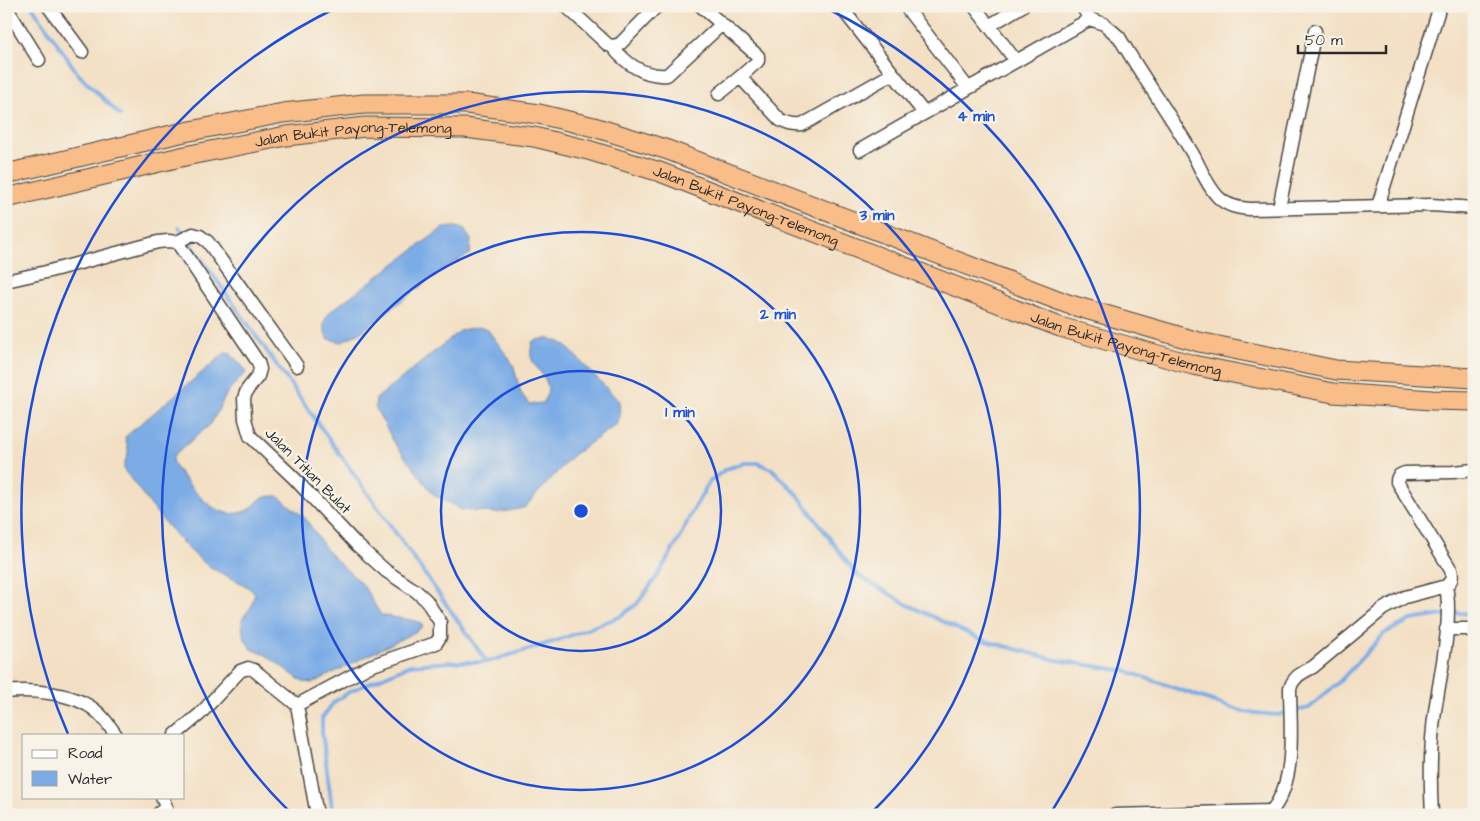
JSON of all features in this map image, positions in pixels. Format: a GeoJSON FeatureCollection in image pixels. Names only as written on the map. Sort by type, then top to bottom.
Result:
{"type":"FeatureCollection","features":[{"type":"Feature","properties":{"kind":"highway","name":"Jalan Bukit Payong-Telemong"},"geometry":{"type":"LineString","coordinates":[[6,174],[180,133],[283,113],[364,104],[476,106],[539,114],[594,127],[668,150],[1068,304],[1199,342],[1336,370],[1474,378]]}},
{"type":"Feature","properties":{"kind":"highway","name":"Jalan Bukit Payong-Telemong"},"geometry":{"type":"LineString","coordinates":[[6,198],[185,156],[286,136],[365,127],[465,128],[543,140],[588,150],[660,172],[1060,327],[1193,365],[1333,393],[1474,401]]}},
{"type":"Feature","properties":{"kind":"street"},"geometry":{"type":"LineString","coordinates":[[48,6],[82,52]]}},
{"type":"Feature","properties":{"kind":"street"},"geometry":{"type":"LineString","coordinates":[[575,9],[608,45],[617,45],[657,6]]}},
{"type":"Feature","properties":{"kind":"street"},"geometry":{"type":"LineString","coordinates":[[701,6],[758,56],[758,61],[719,94]]}},
{"type":"Feature","properties":{"kind":"street"},"geometry":{"type":"LineString","coordinates":[[905,6],[968,88]]}},
{"type":"Feature","properties":{"kind":"street"},"geometry":{"type":"LineString","coordinates":[[974,6],[1016,61]]}},
{"type":"Feature","properties":{"kind":"street"},"geometry":{"type":"LineString","coordinates":[[989,26],[1022,6]]}},
{"type":"Feature","properties":{"kind":"street"},"geometry":{"type":"LineString","coordinates":[[1082,6],[1090,19],[1104,24],[1119,37],[1192,153],[1209,184],[1220,199],[1236,208],[1431,205],[1474,208]]}},
{"type":"Feature","properties":{"kind":"street"},"geometry":{"type":"LineString","coordinates":[[1378,206],[1440,6]]}},
{"type":"Feature","properties":{"kind":"street"},"geometry":{"type":"LineString","coordinates":[[6,7],[39,60]]}},
{"type":"Feature","properties":{"kind":"street"},"geometry":{"type":"LineString","coordinates":[[844,8],[892,74],[924,113]]}},
{"type":"Feature","properties":{"kind":"street"},"geometry":{"type":"LineString","coordinates":[[860,150],[1090,19]]}},
{"type":"Feature","properties":{"kind":"street"},"geometry":{"type":"LineString","coordinates":[[617,45],[623,60],[649,74],[667,75],[722,24]]}},
{"type":"Feature","properties":{"kind":"street"},"geometry":{"type":"LineString","coordinates":[[1279,208],[1315,31]]}},
{"type":"Feature","properties":{"kind":"street"},"geometry":{"type":"LineString","coordinates":[[740,77],[780,120],[795,126],[802,125],[892,74]]}},
{"type":"Feature","properties":{"kind":"street"},"geometry":{"type":"LineString","coordinates":[[6,281],[158,242],[177,242],[193,234],[200,236],[208,242],[297,366]]}},
{"type":"Feature","properties":{"kind":"street","name":"Jalan Titian Bulat"},"geometry":{"type":"LineString","coordinates":[[177,242],[258,362],[260,369],[258,376],[247,390],[244,398],[246,428],[250,436],[294,478],[357,545],[386,571],[426,600],[440,622],[440,637],[436,643],[370,666],[297,705]]}},
{"type":"Feature","properties":{"kind":"street"},"geometry":{"type":"LineString","coordinates":[[1432,815],[1430,784],[1435,714],[1441,682],[1447,591],[1453,576],[1397,482],[1397,478],[1400,474],[1405,473],[1474,470]]}},
{"type":"Feature","properties":{"kind":"street"},"geometry":{"type":"LineString","coordinates":[[1115,815],[1271,810],[1277,803],[1286,781],[1290,756],[1290,688],[1294,679],[1314,667],[1383,609],[1405,597],[1447,591]]}},
{"type":"Feature","properties":{"kind":"street"},"geometry":{"type":"LineString","coordinates":[[1446,627],[1466,629],[1474,632]]}},
{"type":"Feature","properties":{"kind":"street"},"geometry":{"type":"LineString","coordinates":[[176,734],[200,714],[243,669],[254,670],[297,705],[317,815]]}},
{"type":"Feature","properties":{"kind":"street"},"geometry":{"type":"LineString","coordinates":[[6,692],[34,692],[67,696],[97,711],[115,734]]}},
{"type":"Feature","properties":{"kind":"street"},"geometry":{"type":"LineString","coordinates":[[157,815],[166,807],[162,798]]}},
{"type":"Feature","properties":{"kind":"water"},"geometry":{"type":"Polygon","coordinates":[[[443,228],[463,228],[471,240],[470,254],[443,269],[362,331],[342,342],[328,339],[324,324],[326,317],[332,310],[443,228]]]}},
{"type":"Feature","properties":{"kind":"water"},"geometry":{"type":"Polygon","coordinates":[[[479,327],[488,330],[513,364],[521,393],[529,404],[543,403],[548,392],[546,381],[533,363],[531,354],[533,341],[542,339],[558,341],[566,346],[619,401],[620,416],[616,425],[573,455],[524,508],[497,513],[462,510],[434,495],[395,444],[375,407],[376,399],[461,330],[479,327]]]}},
{"type":"Feature","properties":{"kind":"water"},"geometry":{"type":"Polygon","coordinates":[[[225,353],[230,353],[245,369],[246,373],[228,391],[211,424],[175,454],[172,460],[175,467],[197,494],[215,509],[225,513],[248,510],[263,498],[278,496],[305,518],[329,553],[363,585],[381,615],[417,621],[423,626],[417,631],[313,683],[303,682],[266,655],[251,649],[243,636],[242,619],[251,607],[255,593],[208,566],[191,551],[161,518],[124,470],[128,452],[125,437],[225,353]]]}},
{"type":"Feature","properties":{"kind":"waterway"},"geometry":{"type":"LineString","coordinates":[[32,6],[78,74],[120,115]]}},
{"type":"Feature","properties":{"kind":"waterway"},"geometry":{"type":"LineString","coordinates":[[179,227],[487,662]]}},
{"type":"Feature","properties":{"kind":"waterway"},"geometry":{"type":"LineString","coordinates":[[333,815],[322,733],[322,718],[334,702],[351,691],[410,665],[487,662],[556,641],[619,617],[637,604],[658,575],[710,481],[726,469],[745,463],[758,463],[772,469],[797,494],[856,574],[908,605],[982,640],[1056,660],[1126,671],[1244,712],[1277,715],[1309,708],[1340,681],[1385,633],[1411,620],[1456,613],[1474,614]]}}]}
